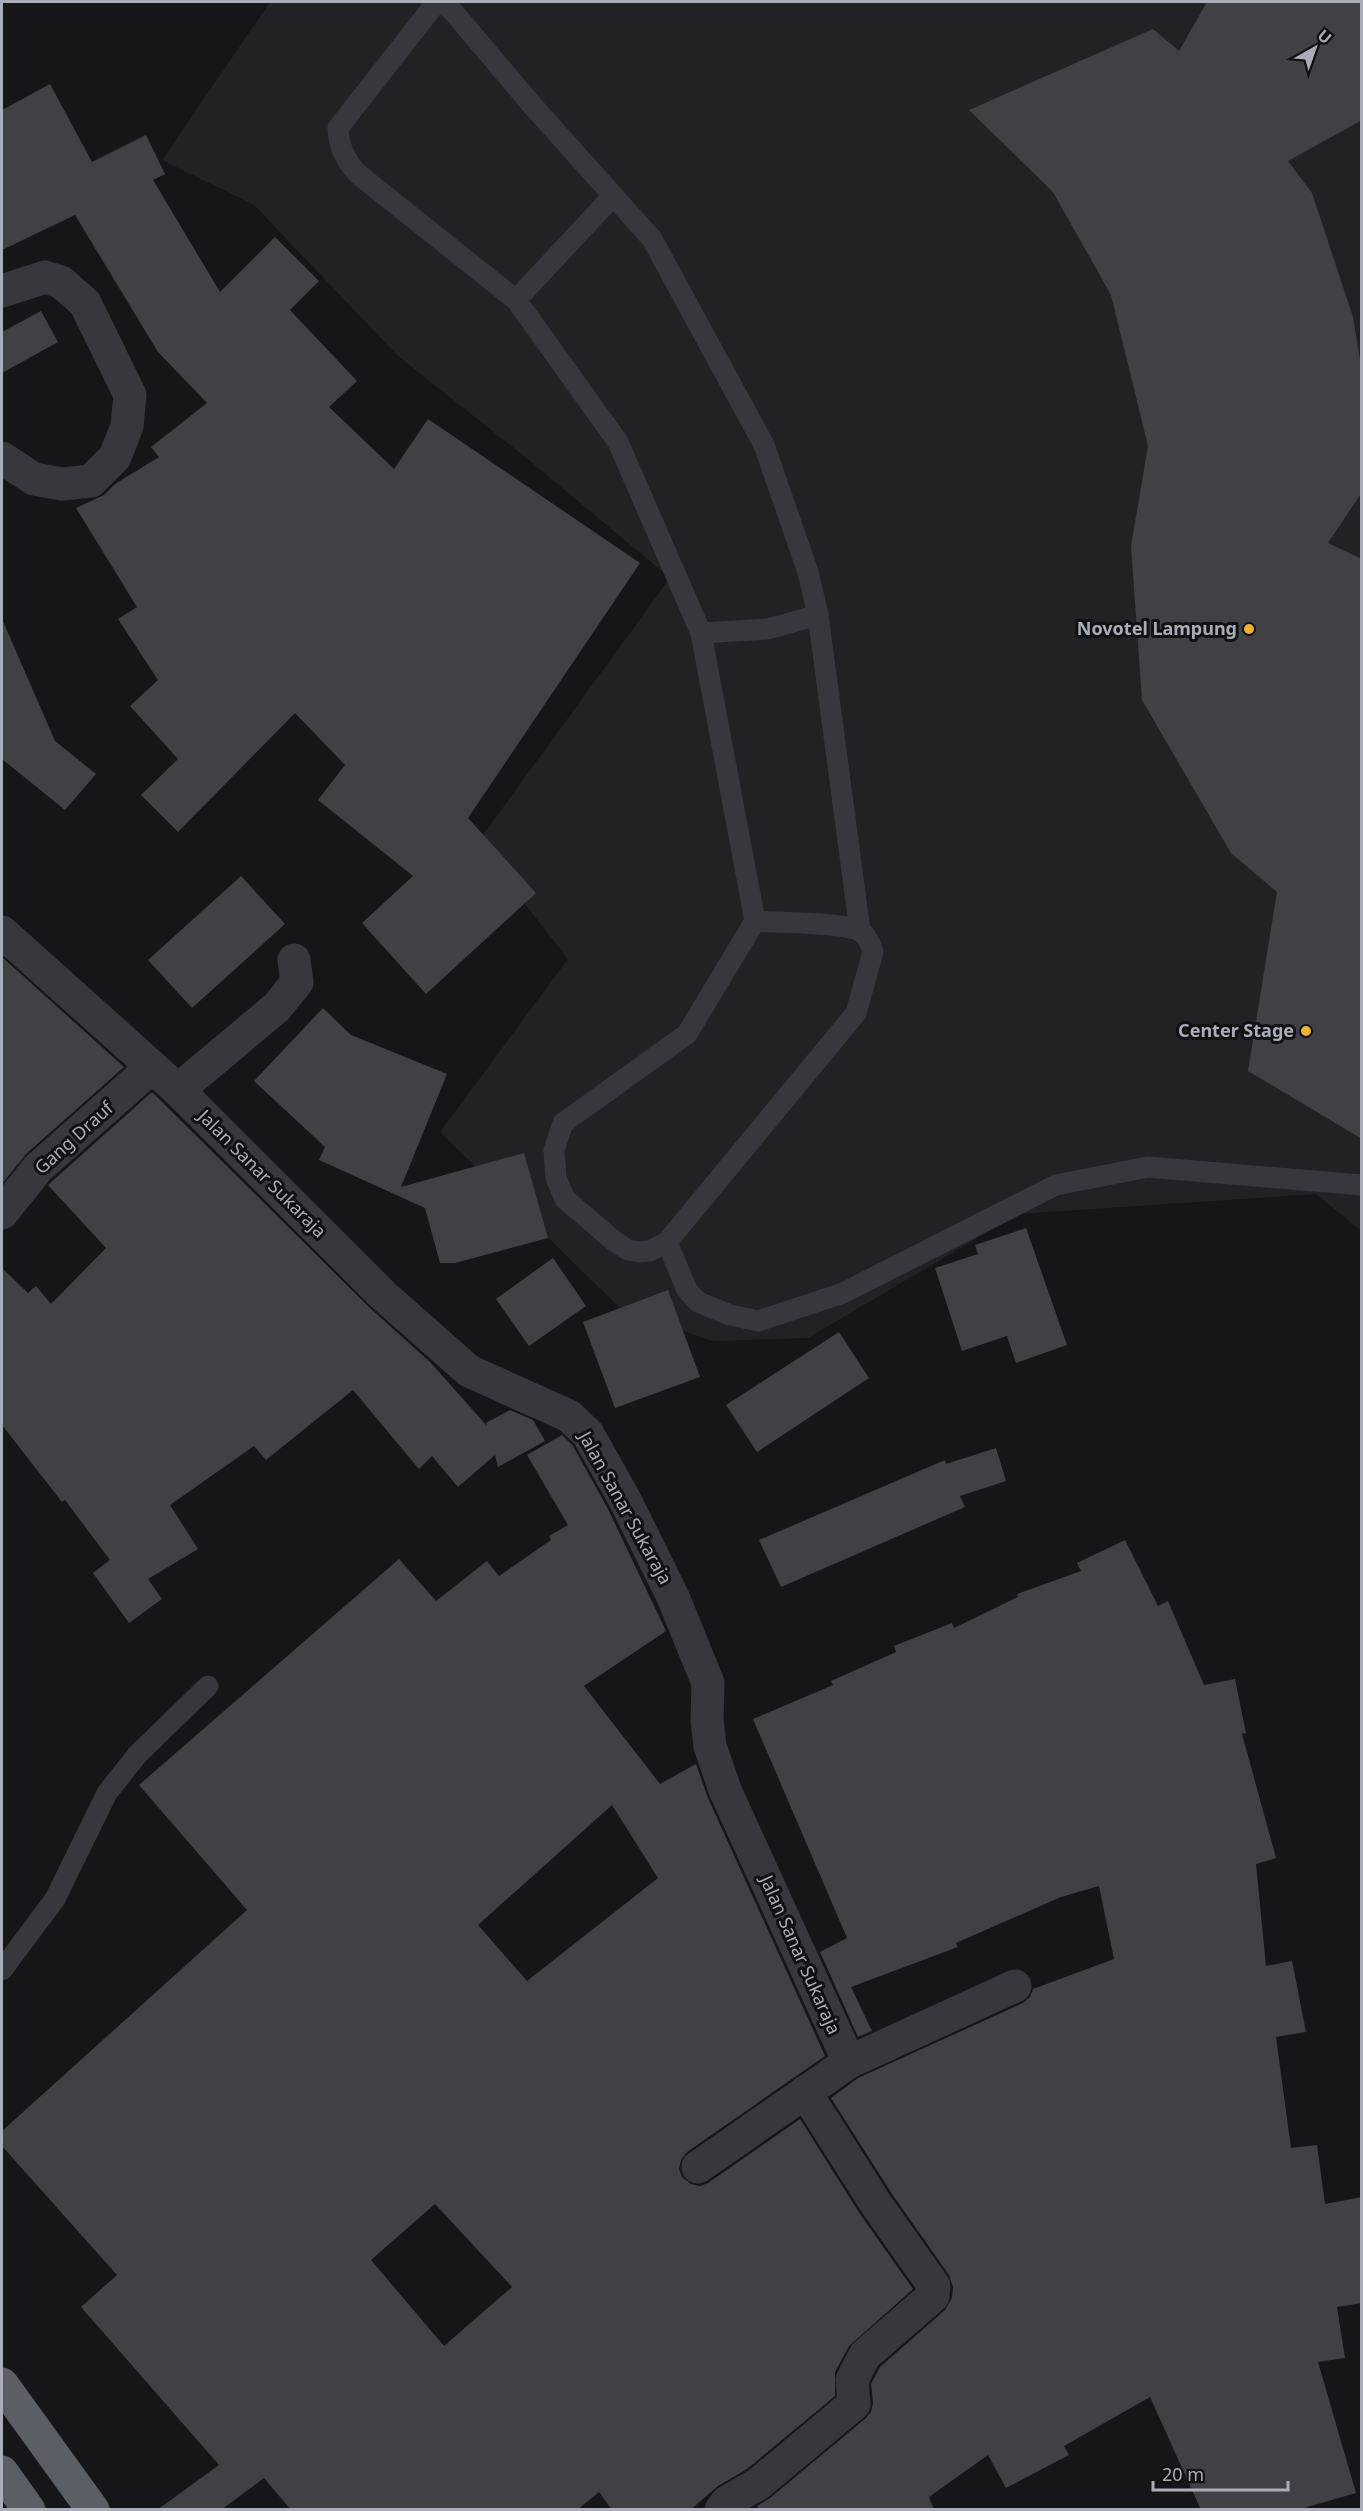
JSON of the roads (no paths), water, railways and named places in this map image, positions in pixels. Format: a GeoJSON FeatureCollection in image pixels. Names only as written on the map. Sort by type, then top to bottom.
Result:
{"type":"FeatureCollection","features":[{"type":"Feature","properties":{"kind":"highway"},"geometry":{"type":"LineString","coordinates":[[2,2384],[93,2510]]}},
{"type":"Feature","properties":{"kind":"highway"},"geometry":{"type":"LineString","coordinates":[[2,2472],[29,2510]]}},
{"type":"Feature","properties":{"kind":"street"},"geometry":{"type":"LineString","coordinates":[[2,291],[45,276],[61,282],[85,303],[130,395],[127,426],[115,457],[91,482],[62,484],[34,479],[2,458]]}},
{"type":"Feature","properties":{"kind":"street","name":"Jalan Sanar Sukaraja"},"geometry":{"type":"LineString","coordinates":[[2,932],[178,1090],[383,1295],[469,1371],[569,1416],[588,1434],[673,1597],[708,1683],[707,1720],[710,1746],[725,1790],[849,2062]]}},
{"type":"Feature","properties":{"kind":"street"},"geometry":{"type":"LineString","coordinates":[[178,1090],[277,1007],[297,982],[294,960]]}},
{"type":"Feature","properties":{"kind":"street","name":"Gang Drauf"},"geometry":{"type":"LineString","coordinates":[[2,1213],[38,1168],[152,1067]]}},
{"type":"Feature","properties":{"kind":"street"},"geometry":{"type":"LineString","coordinates":[[698,2167],[849,2062],[1015,1986]]}},
{"type":"Feature","properties":{"kind":"street"},"geometry":{"type":"LineString","coordinates":[[721,2510],[727,2502],[758,2484],[855,2404],[852,2380],[865,2355],[933,2296],[934,2286],[876,2204],[805,2092]]}},
{"type":"Feature","properties":{"kind":"lane"},"geometry":{"type":"LineString","coordinates":[[442,4],[452,9],[613,196],[652,239],[764,445],[808,572],[818,615],[860,931],[872,945],[873,952],[856,1013],[667,1242],[650,1251],[640,1252],[628,1250],[614,1241],[565,1199],[556,1178],[554,1150],[563,1123],[687,1034],[755,921],[701,633],[618,442],[516,300],[358,174],[347,161],[339,141],[338,128],[432,5],[442,4]]}},
{"type":"Feature","properties":{"kind":"lane"},"geometry":{"type":"LineString","coordinates":[[516,300],[613,196]]}},
{"type":"Feature","properties":{"kind":"lane"},"geometry":{"type":"LineString","coordinates":[[701,633],[768,629],[818,615]]}},
{"type":"Feature","properties":{"kind":"lane"},"geometry":{"type":"LineString","coordinates":[[755,921],[839,927],[860,931]]}},
{"type":"Feature","properties":{"kind":"lane"},"geometry":{"type":"LineString","coordinates":[[667,1242],[687,1290],[698,1302],[730,1315],[758,1321],[843,1293],[1056,1185],[1148,1167],[1362,1185]]}},
{"type":"Feature","properties":{"kind":"lane"},"geometry":{"type":"LineString","coordinates":[[2,1970],[55,1899],[107,1793],[137,1755],[208,1686]]}},
{"type":"Feature","properties":{"kind":"place","name":"Novotel Lampung"},"geometry":{"type":"Point","coordinates":[1249,629]}},
{"type":"Feature","properties":{"kind":"place","name":"Center Stage"},"geometry":{"type":"Point","coordinates":[1306,1031]}}]}
